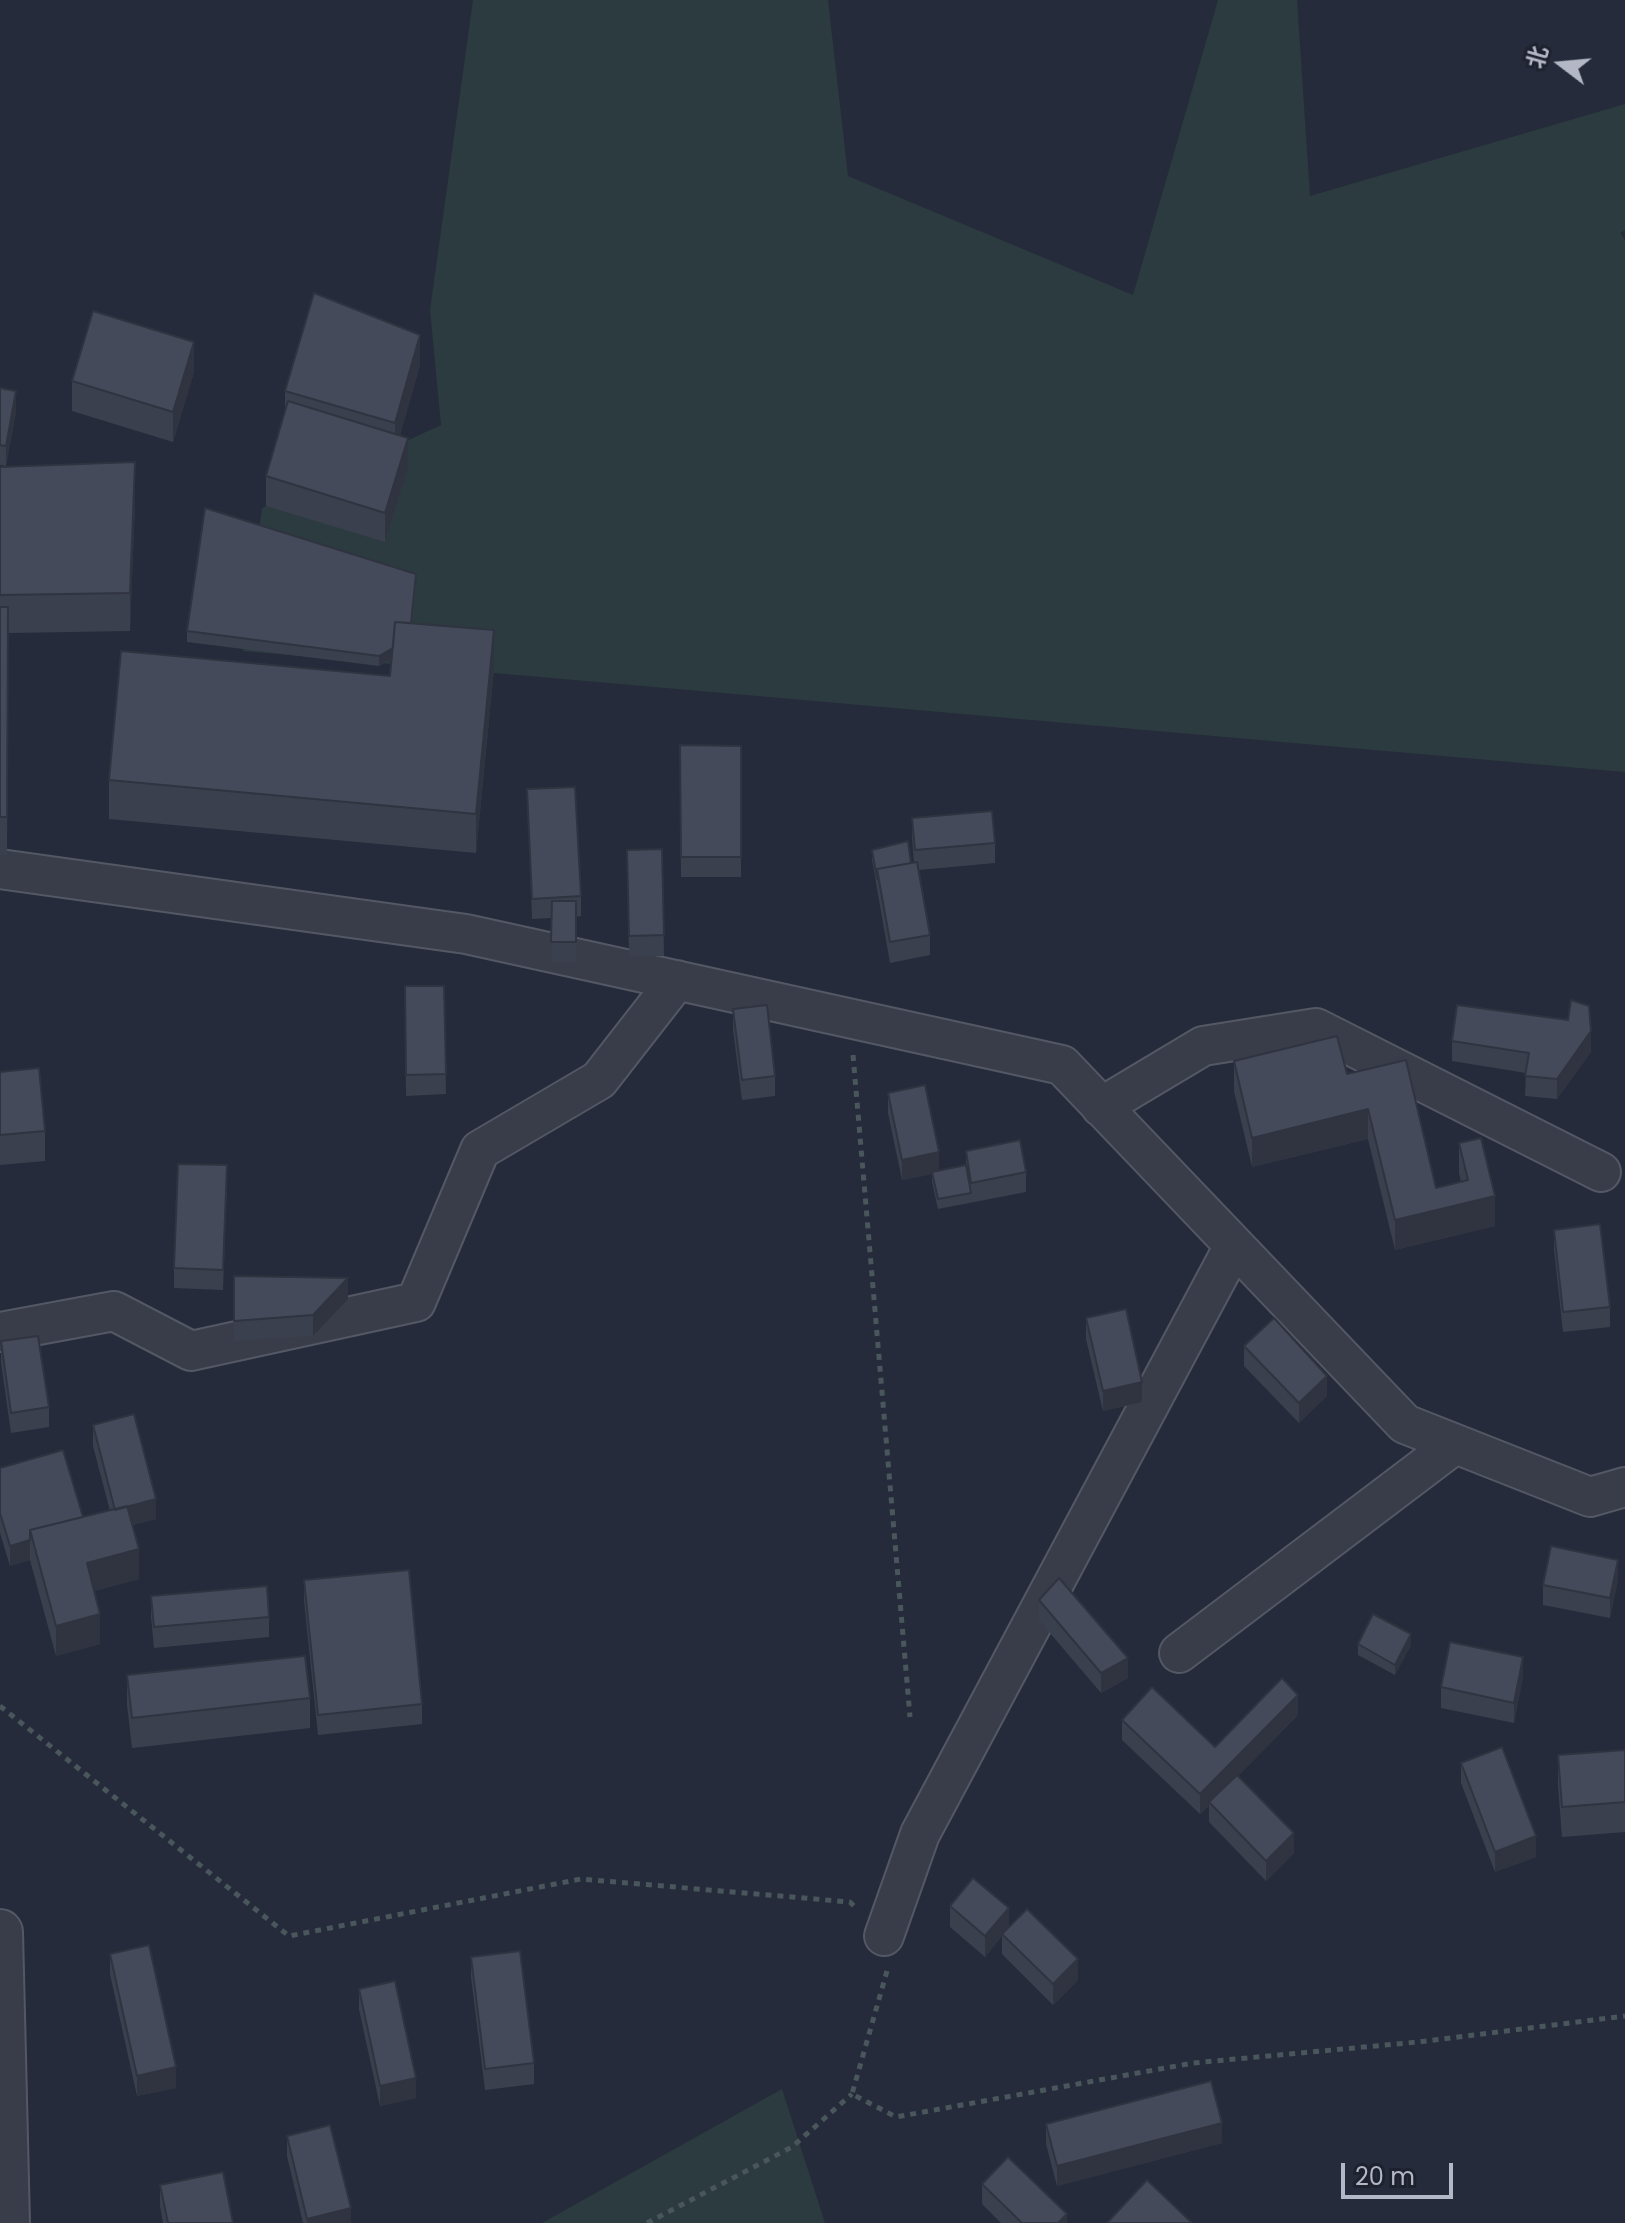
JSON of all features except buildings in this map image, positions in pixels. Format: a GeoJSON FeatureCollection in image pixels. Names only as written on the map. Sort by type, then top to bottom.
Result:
{"type":"FeatureCollection","features":[{"type":"Feature","properties":{"kind":"street"},"geometry":{"type":"LineString","coordinates":[[0,869],[466,934],[1062,1065],[1405,1424],[1590,1497],[1625,1487]]}},
{"type":"Feature","properties":{"kind":"street"},"geometry":{"type":"LineString","coordinates":[[0,1332],[114,1311],[191,1351],[416,1302],[480,1150],[599,1080],[677,980]]}},
{"type":"Feature","properties":{"kind":"street"},"geometry":{"type":"LineString","coordinates":[[1101,1107],[1203,1046],[1316,1028],[1601,1172]]}},
{"type":"Feature","properties":{"kind":"street"},"geometry":{"type":"LineString","coordinates":[[884,1936],[920,1834],[1234,1246]]}},
{"type":"Feature","properties":{"kind":"street"},"geometry":{"type":"LineString","coordinates":[[1179,1653],[1455,1444]]}},
{"type":"Feature","properties":{"kind":"street"},"geometry":{"type":"LineString","coordinates":[[0,1932],[7,2223]]}},
{"type":"Feature","properties":{"kind":"path"},"geometry":{"type":"LineString","coordinates":[[850,1019],[910,1717]]}},
{"type":"Feature","properties":{"kind":"path"},"geometry":{"type":"LineString","coordinates":[[0,1706],[289,1936],[581,1879],[850,1902],[894,1946],[852,2094],[792,2147],[647,2223]]}},
{"type":"Feature","properties":{"kind":"path"},"geometry":{"type":"LineString","coordinates":[[852,2094],[896,2117],[1193,2063],[1418,2042],[1625,2016]]}},
{"type":"Feature","properties":{"kind":"shaded area"},"geometry":{"type":"Polygon","coordinates":[[[473,0],[828,0],[848,176],[1133,295],[1218,0],[1297,0],[1310,196],[1625,104],[1625,230],[1620,233],[1625,240],[1625,772],[243,651],[262,508],[441,425],[430,310],[473,0]]]}},
{"type":"Feature","properties":{"kind":"shaded area"},"geometry":{"type":"Polygon","coordinates":[[[782,2089],[825,2223],[542,2223],[782,2089]]]}}]}
